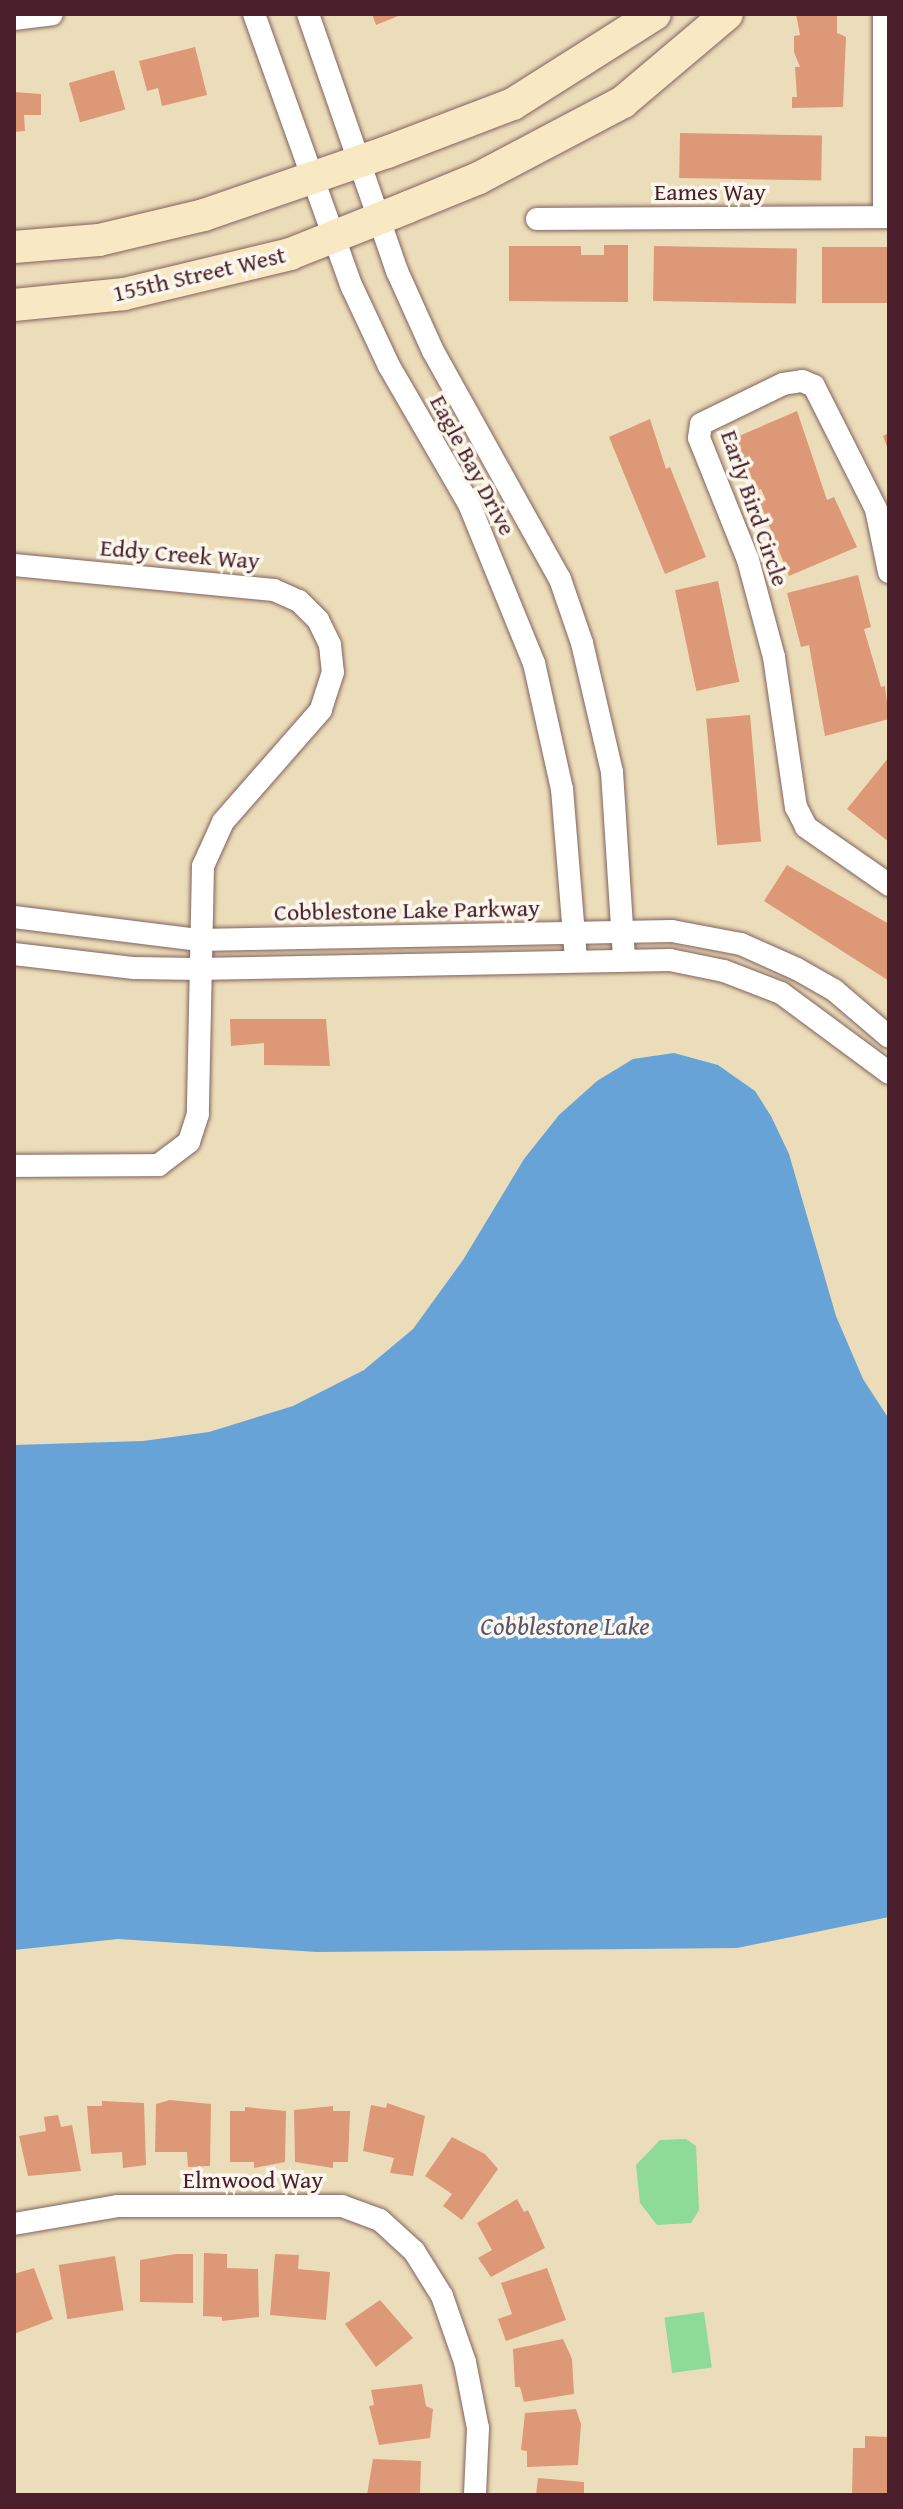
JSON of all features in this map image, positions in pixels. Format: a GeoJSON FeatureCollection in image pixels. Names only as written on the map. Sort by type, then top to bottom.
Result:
{"type":"FeatureCollection","features":[{"type":"Feature","properties":{"kind":"street"},"geometry":{"type":"LineString","coordinates":[[14,19],[52,14]]}},
{"type":"Feature","properties":{"kind":"street","name":"Eagle Bay Drive"},"geometry":{"type":"LineString","coordinates":[[254,14],[313,178],[389,366],[469,504],[534,663],[562,789],[576,960]]}},
{"type":"Feature","properties":{"kind":"street","name":"Eagle Bay Drive"},"geometry":{"type":"LineString","coordinates":[[308,14],[362,161],[379,219],[433,351],[513,488],[565,592],[612,772],[624,960]]}},
{"type":"Feature","properties":{"kind":"street"},"geometry":{"type":"LineString","coordinates":[[14,247],[99,240],[204,215],[362,161],[513,104],[655,14]]}},
{"type":"Feature","properties":{"kind":"street","name":"155th Street West"},"geometry":{"type":"LineString","coordinates":[[14,305],[124,294],[290,254],[379,219],[479,178],[623,102],[727,14]]}},
{"type":"Feature","properties":{"kind":"street","name":"Eames Way"},"geometry":{"type":"LineString","coordinates":[[537,219],[887,217],[884,14]]}},
{"type":"Feature","properties":{"kind":"street","name":"Early Bird Circle"},"geometry":{"type":"LineString","coordinates":[[889,572],[876,509],[814,386],[802,381],[783,384],[701,424],[699,438],[748,560],[774,657],[796,807],[806,827],[889,885]]}},
{"type":"Feature","properties":{"kind":"street","name":"Eddy Creek Way"},"geometry":{"type":"LineString","coordinates":[[14,565],[274,590],[310,609],[325,632],[333,658],[328,698],[214,835],[200,882],[198,1114],[183,1149],[159,1165],[14,1166]]}},
{"type":"Feature","properties":{"kind":"street","name":"Cobblestone Lake Parkway"},"geometry":{"type":"LineString","coordinates":[[14,917],[198,940],[621,930],[708,937],[797,969],[834,990],[889,1037]]}},
{"type":"Feature","properties":{"kind":"street"},"geometry":{"type":"LineString","coordinates":[[14,954],[134,968],[198,969],[670,960],[724,971],[781,993],[889,1073]]}},
{"type":"Feature","properties":{"kind":"street"},"geometry":{"type":"LineString","coordinates":[[781,993],[797,969]]}},
{"type":"Feature","properties":{"kind":"street","name":"Elmwood Way"},"geometry":{"type":"LineString","coordinates":[[14,2224],[118,2206],[342,2206],[380,2220],[414,2251],[442,2296],[465,2362],[478,2428],[475,2495]]}},
{"type":"Feature","properties":{"kind":"green space"},"geometry":{"type":"Polygon","coordinates":[[[686,2139],[696,2146],[699,2210],[691,2223],[657,2225],[640,2203],[636,2165],[660,2140],[686,2139]]]}},
{"type":"Feature","properties":{"kind":"green space"},"geometry":{"type":"Polygon","coordinates":[[[704,2312],[712,2367],[672,2373],[664,2318],[704,2312]]]}},
{"type":"Feature","properties":{"kind":"water","name":"Cobblestone Lake"},"geometry":{"type":"Polygon","coordinates":[[[674,1053],[718,1065],[755,1091],[771,1116],[789,1154],[836,1316],[863,1379],[889,1419],[889,1917],[737,1948],[317,1952],[118,1939],[14,1950],[14,1445],[143,1441],[209,1432],[293,1406],[364,1370],[413,1329],[463,1260],[524,1159],[559,1115],[597,1081],[633,1059],[674,1053]]]}},
{"type":"Feature","properties":{"kind":"building"},"geometry":{"type":"Polygon","coordinates":[[[372,14],[403,14],[376,25],[372,14]]]}},
{"type":"Feature","properties":{"kind":"building"},"geometry":{"type":"Polygon","coordinates":[[[796,14],[837,14],[837,33],[846,37],[843,107],[792,108],[792,97],[797,97],[795,67],[800,67],[794,52],[794,36],[800,35],[796,14]]]}},
{"type":"Feature","properties":{"kind":"building"},"geometry":{"type":"Polygon","coordinates":[[[195,47],[207,95],[162,106],[158,88],[147,91],[139,61],[195,47]]]}},
{"type":"Feature","properties":{"kind":"building"},"geometry":{"type":"Polygon","coordinates":[[[114,70],[125,109],[80,122],[69,83],[114,70]]]}},
{"type":"Feature","properties":{"kind":"building"},"geometry":{"type":"Polygon","coordinates":[[[14,92],[41,94],[41,115],[24,115],[25,131],[14,132],[14,92]]]}},
{"type":"Feature","properties":{"kind":"building"},"geometry":{"type":"Polygon","coordinates":[[[680,133],[822,135],[821,180],[679,178],[680,133]]]}},
{"type":"Feature","properties":{"kind":"building"},"geometry":{"type":"Polygon","coordinates":[[[604,245],[628,245],[628,302],[509,301],[509,246],[581,246],[581,255],[604,255],[604,245]]]}},
{"type":"Feature","properties":{"kind":"building"},"geometry":{"type":"Polygon","coordinates":[[[654,246],[797,248],[796,303],[653,301],[654,246]]]}},
{"type":"Feature","properties":{"kind":"building"},"geometry":{"type":"Polygon","coordinates":[[[822,247],[889,247],[889,303],[822,303],[822,247]]]}},
{"type":"Feature","properties":{"kind":"building"},"geometry":{"type":"Polygon","coordinates":[[[797,411],[827,500],[834,497],[857,547],[789,576],[760,503],[766,500],[761,489],[756,491],[732,439],[797,411]]]}},
{"type":"Feature","properties":{"kind":"building"},"geometry":{"type":"Polygon","coordinates":[[[650,419],[666,469],[670,467],[706,557],[665,574],[609,437],[650,419]]]}},
{"type":"Feature","properties":{"kind":"building"},"geometry":{"type":"Polygon","coordinates":[[[889,433],[889,452],[883,436],[889,433]]]}},
{"type":"Feature","properties":{"kind":"building"},"geometry":{"type":"Polygon","coordinates":[[[858,575],[871,627],[864,629],[881,687],[885,686],[889,719],[825,736],[809,645],[801,647],[787,593],[858,575]]]}},
{"type":"Feature","properties":{"kind":"building"},"geometry":{"type":"Polygon","coordinates":[[[718,581],[739,682],[696,691],[675,590],[718,581]]]}},
{"type":"Feature","properties":{"kind":"building"},"geometry":{"type":"Polygon","coordinates":[[[750,715],[761,842],[717,845],[706,719],[750,715]]]}},
{"type":"Feature","properties":{"kind":"building"},"geometry":{"type":"Polygon","coordinates":[[[889,757],[889,842],[847,809],[889,757]]]}},
{"type":"Feature","properties":{"kind":"building"},"geometry":{"type":"Polygon","coordinates":[[[787,865],[889,924],[889,981],[764,901],[787,865]]]}},
{"type":"Feature","properties":{"kind":"building"},"geometry":{"type":"Polygon","coordinates":[[[230,1019],[326,1019],[330,1066],[264,1065],[264,1043],[231,1046],[230,1019]]]}},
{"type":"Feature","properties":{"kind":"building"},"geometry":{"type":"Polygon","coordinates":[[[170,2100],[211,2104],[210,2166],[188,2167],[187,2152],[155,2152],[156,2104],[170,2100]]]}},
{"type":"Feature","properties":{"kind":"building"},"geometry":{"type":"Polygon","coordinates":[[[102,2101],[144,2103],[146,2165],[123,2168],[122,2152],[91,2154],[87,2106],[102,2106],[102,2101]]]}},
{"type":"Feature","properties":{"kind":"building"},"geometry":{"type":"Polygon","coordinates":[[[387,2103],[425,2116],[413,2176],[390,2173],[394,2158],[363,2151],[371,2105],[386,2108],[387,2103]]]}},
{"type":"Feature","properties":{"kind":"building"},"geometry":{"type":"Polygon","coordinates":[[[333,2106],[333,2111],[350,2111],[348,2162],[333,2162],[333,2168],[295,2162],[294,2110],[333,2106]]]}},
{"type":"Feature","properties":{"kind":"building"},"geometry":{"type":"Polygon","coordinates":[[[245,2107],[286,2111],[285,2162],[254,2168],[254,2162],[230,2162],[230,2111],[245,2111],[245,2107]]]}},
{"type":"Feature","properties":{"kind":"building"},"geometry":{"type":"Polygon","coordinates":[[[58,2115],[61,2127],[72,2125],[81,2171],[28,2176],[19,2136],[46,2131],[44,2117],[58,2115]]]}},
{"type":"Feature","properties":{"kind":"building"},"geometry":{"type":"Polygon","coordinates":[[[452,2137],[485,2154],[498,2169],[462,2220],[443,2206],[452,2194],[425,2176],[452,2137]]]}},
{"type":"Feature","properties":{"kind":"building"},"geometry":{"type":"Polygon","coordinates":[[[517,2199],[524,2212],[528,2210],[545,2248],[491,2277],[478,2258],[492,2250],[477,2223],[517,2199]]]}},
{"type":"Feature","properties":{"kind":"building"},"geometry":{"type":"Polygon","coordinates":[[[204,2253],[227,2254],[227,2268],[258,2269],[259,2317],[222,2321],[222,2317],[203,2316],[204,2253]]]}},
{"type":"Feature","properties":{"kind":"building"},"geometry":{"type":"Polygon","coordinates":[[[193,2254],[193,2303],[140,2302],[140,2260],[193,2254]]]}},
{"type":"Feature","properties":{"kind":"building"},"geometry":{"type":"Polygon","coordinates":[[[275,2254],[299,2255],[298,2269],[330,2272],[326,2320],[270,2315],[275,2254]]]}},
{"type":"Feature","properties":{"kind":"building"},"geometry":{"type":"Polygon","coordinates":[[[115,2256],[124,2310],[67,2319],[59,2265],[115,2256]]]}},
{"type":"Feature","properties":{"kind":"building"},"geometry":{"type":"Polygon","coordinates":[[[34,2268],[53,2319],[14,2334],[14,2274],[34,2268]]]}},
{"type":"Feature","properties":{"kind":"building"},"geometry":{"type":"Polygon","coordinates":[[[547,2268],[566,2320],[506,2341],[498,2319],[512,2314],[501,2283],[547,2268]]]}},
{"type":"Feature","properties":{"kind":"building"},"geometry":{"type":"Polygon","coordinates":[[[380,2300],[413,2338],[376,2367],[345,2324],[380,2300]]]}},
{"type":"Feature","properties":{"kind":"building"},"geometry":{"type":"Polygon","coordinates":[[[563,2339],[572,2359],[574,2394],[524,2402],[520,2387],[515,2387],[513,2349],[563,2339]]]}},
{"type":"Feature","properties":{"kind":"building"},"geometry":{"type":"Polygon","coordinates":[[[422,2384],[426,2406],[433,2409],[430,2438],[379,2445],[369,2406],[374,2405],[371,2390],[422,2384]]]}},
{"type":"Feature","properties":{"kind":"building"},"geometry":{"type":"Polygon","coordinates":[[[576,2409],[581,2424],[578,2465],[527,2467],[527,2451],[521,2450],[525,2413],[576,2409]]]}},
{"type":"Feature","properties":{"kind":"building"},"geometry":{"type":"Polygon","coordinates":[[[865,2436],[889,2437],[889,2495],[852,2495],[853,2448],[865,2448],[865,2436]]]}},
{"type":"Feature","properties":{"kind":"building"},"geometry":{"type":"Polygon","coordinates":[[[373,2459],[421,2461],[420,2495],[367,2495],[373,2459]]]}},
{"type":"Feature","properties":{"kind":"building"},"geometry":{"type":"Polygon","coordinates":[[[538,2478],[584,2482],[584,2495],[536,2495],[538,2478]]]}}]}
